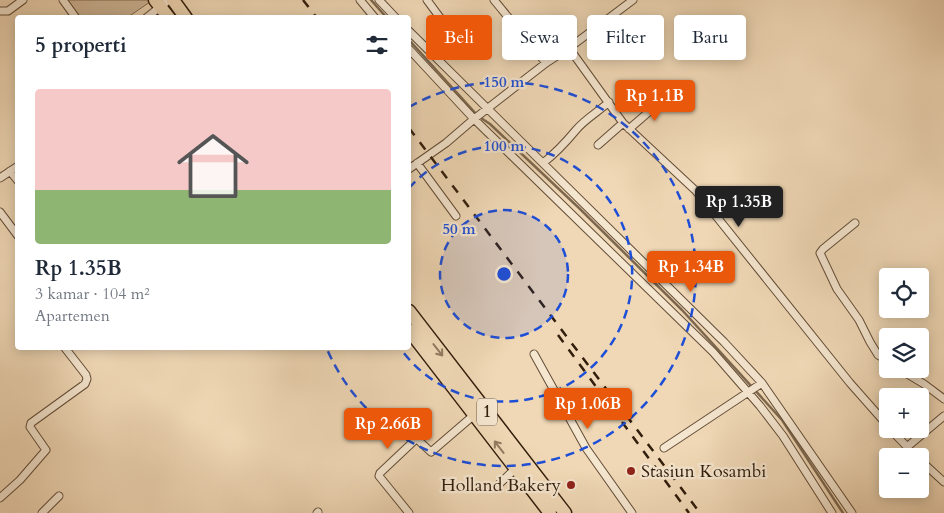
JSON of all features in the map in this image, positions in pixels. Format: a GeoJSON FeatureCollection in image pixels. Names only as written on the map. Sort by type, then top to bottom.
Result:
{"type":"FeatureCollection","features":[{"type":"Feature","properties":{"kind":"highway"},"geometry":{"type":"LineString","coordinates":[[164,2],[168,15]]}},
{"type":"Feature","properties":{"kind":"highway"},"geometry":{"type":"LineString","coordinates":[[164,2],[182,15]]}},
{"type":"Feature","properties":{"kind":"highway","name":"1"},"geometry":{"type":"LineString","coordinates":[[411,314],[565,513]]}},
{"type":"Feature","properties":{"kind":"highway","name":"1"},"geometry":{"type":"LineString","coordinates":[[411,333],[550,513]]}},
{"type":"Feature","properties":{"kind":"street"},"geometry":{"type":"LineString","coordinates":[[0,11],[8,11],[23,0]]}},
{"type":"Feature","properties":{"kind":"street"},"geometry":{"type":"LineString","coordinates":[[62,0],[74,15]]}},
{"type":"Feature","properties":{"kind":"street"},"geometry":{"type":"LineString","coordinates":[[360,0],[372,15]]}},
{"type":"Feature","properties":{"kind":"street"},"geometry":{"type":"LineString","coordinates":[[379,0],[393,15]]}},
{"type":"Feature","properties":{"kind":"street"},"geometry":{"type":"LineString","coordinates":[[427,0],[438,15]]}},
{"type":"Feature","properties":{"kind":"street"},"geometry":{"type":"LineString","coordinates":[[494,0],[546,63]]}},
{"type":"Feature","properties":{"kind":"street"},"geometry":{"type":"LineString","coordinates":[[577,42],[633,0]]}},
{"type":"Feature","properties":{"kind":"street"},"geometry":{"type":"LineString","coordinates":[[149,15],[164,2]]}},
{"type":"Feature","properties":{"kind":"street"},"geometry":{"type":"LineString","coordinates":[[412,45],[543,163],[687,304],[755,387],[852,513]]}},
{"type":"Feature","properties":{"kind":"street"},"geometry":{"type":"LineString","coordinates":[[412,45],[476,118],[713,352],[755,387],[783,436],[832,513]]}},
{"type":"Feature","properties":{"kind":"street"},"geometry":{"type":"LineString","coordinates":[[577,59],[623,123],[696,191],[850,383],[879,416]]}},
{"type":"Feature","properties":{"kind":"street"},"geometry":{"type":"LineString","coordinates":[[411,168],[446,143],[551,60]]}},
{"type":"Feature","properties":{"kind":"street"},"geometry":{"type":"LineString","coordinates":[[630,130],[666,98]]}},
{"type":"Feature","properties":{"kind":"street"},"geometry":{"type":"LineString","coordinates":[[543,163],[558,151],[559,147],[582,124],[609,102]]}},
{"type":"Feature","properties":{"kind":"street"},"geometry":{"type":"LineString","coordinates":[[598,145],[623,123]]}},
{"type":"Feature","properties":{"kind":"street"},"geometry":{"type":"LineString","coordinates":[[417,163],[456,216]]}},
{"type":"Feature","properties":{"kind":"street"},"geometry":{"type":"LineString","coordinates":[[0,178],[15,168]]}},
{"type":"Feature","properties":{"kind":"street"},"geometry":{"type":"LineString","coordinates":[[10,171],[15,177]]}},
{"type":"Feature","properties":{"kind":"street"},"geometry":{"type":"LineString","coordinates":[[0,212],[15,232]]}},
{"type":"Feature","properties":{"kind":"street"},"geometry":{"type":"LineString","coordinates":[[855,223],[823,249],[820,257],[837,289],[859,320],[879,356]]}},
{"type":"Feature","properties":{"kind":"street"},"geometry":{"type":"LineString","coordinates":[[0,498],[20,480],[46,450],[30,427],[31,423],[85,384],[86,375],[67,350]]}},
{"type":"Feature","properties":{"kind":"street"},"geometry":{"type":"LineString","coordinates":[[534,354],[586,448],[632,513]]}},
{"type":"Feature","properties":{"kind":"street"},"geometry":{"type":"LineString","coordinates":[[914,378],[944,399]]}},
{"type":"Feature","properties":{"kind":"street"},"geometry":{"type":"LineString","coordinates":[[664,448],[755,387]]}},
{"type":"Feature","properties":{"kind":"street"},"geometry":{"type":"LineString","coordinates":[[409,513],[379,476],[380,472],[415,440],[418,440],[431,452],[474,415]]}},
{"type":"Feature","properties":{"kind":"street"},"geometry":{"type":"LineString","coordinates":[[898,438],[907,447],[944,416]]}},
{"type":"Feature","properties":{"kind":"street"},"geometry":{"type":"LineString","coordinates":[[496,487],[516,468]]}},
{"type":"Feature","properties":{"kind":"street"},"geometry":{"type":"LineString","coordinates":[[929,468],[944,482]]}},
{"type":"Feature","properties":{"kind":"street"},"geometry":{"type":"LineString","coordinates":[[42,513],[59,496]]}},
{"type":"Feature","properties":{"kind":"shaded area"},"geometry":{"type":"Polygon","coordinates":[[[66,0],[149,0],[150,2],[131,15],[77,15],[66,0]]]}},
{"type":"Feature","properties":{"kind":"waterway"},"geometry":{"type":"LineString","coordinates":[[371,0],[384,15]]}},
{"type":"Feature","properties":{"kind":"waterway"},"geometry":{"type":"LineString","coordinates":[[411,42],[478,116],[490,124],[579,208],[682,310],[782,420],[843,513]]}},
{"type":"Feature","properties":{"kind":"railway"},"geometry":{"type":"LineString","coordinates":[[303,0],[315,15]]}},
{"type":"Feature","properties":{"kind":"railway"},"geometry":{"type":"LineString","coordinates":[[411,131],[700,513]]}},
{"type":"Feature","properties":{"kind":"railway"},"geometry":{"type":"LineString","coordinates":[[558,335],[689,513]]}},
{"type":"Feature","properties":{"kind":"place","name":"Stasiun Kosambi"},"geometry":{"type":"Point","coordinates":[631,471]}},
{"type":"Feature","properties":{"kind":"place","name":"Holland Bakery"},"geometry":{"type":"Point","coordinates":[571,485]}}]}
